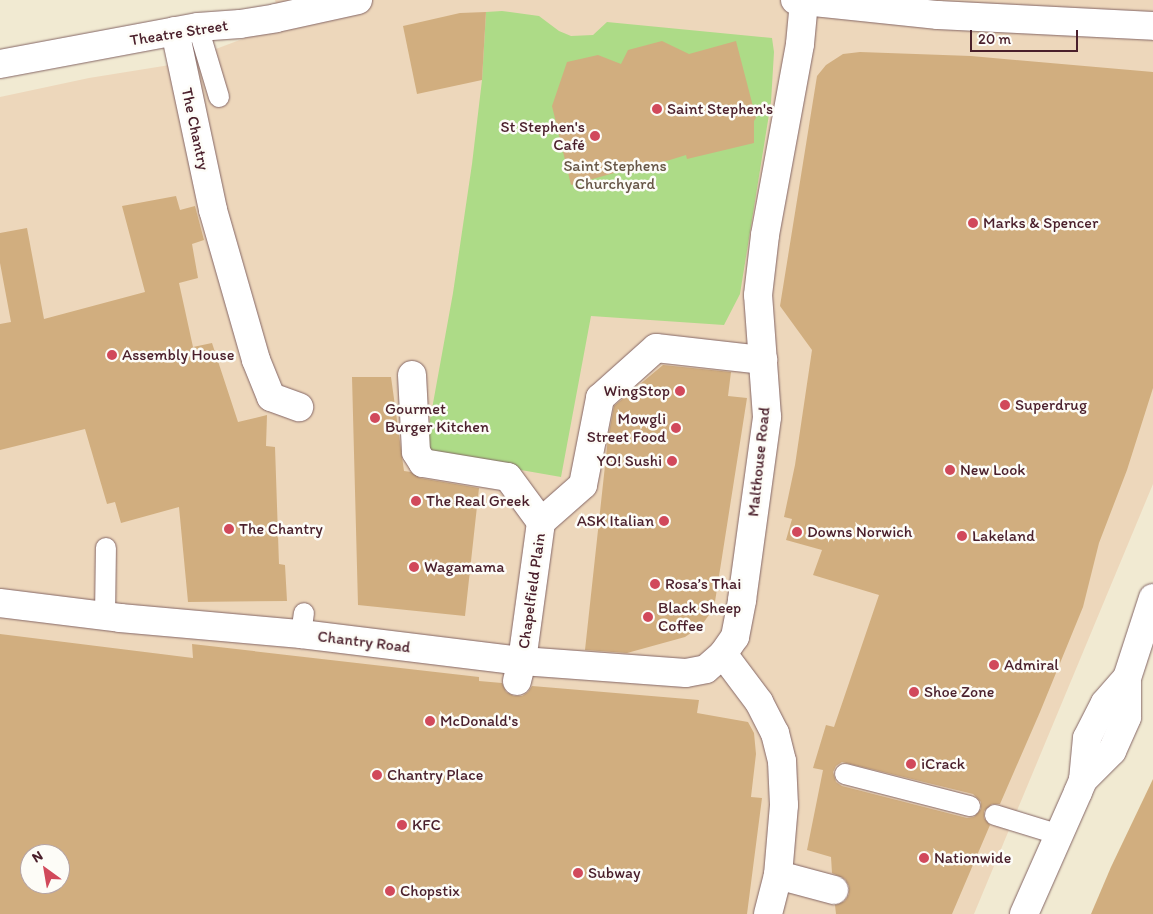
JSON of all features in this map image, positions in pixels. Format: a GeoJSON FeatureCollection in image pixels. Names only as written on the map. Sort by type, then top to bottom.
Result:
{"type":"FeatureCollection","features":[{"type":"Feature","properties":{"kind":"street","name":"Theatre Street"},"geometry":{"type":"LineString","coordinates":[[0,64],[186,29],[276,18],[358,0]]}},
{"type":"Feature","properties":{"kind":"street"},"geometry":{"type":"LineString","coordinates":[[800,1],[939,7],[1153,26]]}},
{"type":"Feature","properties":{"kind":"street","name":"Malthouse Road"},"geometry":{"type":"LineString","coordinates":[[729,645],[767,417],[758,295],[765,235],[800,44],[800,1]]}},
{"type":"Feature","properties":{"kind":"street","name":"The Chantry"},"geometry":{"type":"LineString","coordinates":[[186,29],[213,210],[256,360],[271,397],[300,407]]}},
{"type":"Feature","properties":{"kind":"street"},"geometry":{"type":"LineString","coordinates":[[412,375],[416,452],[423,462],[508,477],[541,522],[583,485],[600,398],[656,348],[763,360]]}},
{"type":"Feature","properties":{"kind":"street","name":"Chapelfield Plain"},"geometry":{"type":"LineString","coordinates":[[520,671],[541,522]]}},
{"type":"Feature","properties":{"kind":"street"},"geometry":{"type":"LineString","coordinates":[[1024,914],[1083,780],[1087,738],[1105,703],[1127,678],[1153,598]]}},
{"type":"Feature","properties":{"kind":"street","name":"Chantry Road"},"geometry":{"type":"LineString","coordinates":[[0,603],[105,616],[303,623],[520,671],[686,673],[706,669],[729,645]]}},
{"type":"Feature","properties":{"kind":"street"},"geometry":{"type":"LineString","coordinates":[[729,645],[775,733],[782,761],[784,805],[778,875],[768,914]]}},
{"type":"Feature","properties":{"kind":"street"},"geometry":{"type":"LineString","coordinates":[[778,875],[834,890]]}},
{"type":"Feature","properties":{"kind":"lane"},"geometry":{"type":"LineString","coordinates":[[186,29],[219,97]]}},
{"type":"Feature","properties":{"kind":"lane"},"geometry":{"type":"LineString","coordinates":[[105,616],[106,548]]}},
{"type":"Feature","properties":{"kind":"lane"},"geometry":{"type":"LineString","coordinates":[[845,774],[970,806]]}},
{"type":"Feature","properties":{"kind":"lane"},"geometry":{"type":"LineString","coordinates":[[995,815],[1060,835]]}},
{"type":"Feature","properties":{"kind":"shaded area"},"geometry":{"type":"Polygon","coordinates":[[[275,0],[1153,0],[1153,484],[974,914],[0,914],[0,97],[89,78],[176,64],[253,35],[281,28],[275,0]]]}},
{"type":"Feature","properties":{"kind":"green space","name":"Saint Stephens Churchyard"},"geometry":{"type":"Polygon","coordinates":[[[502,11],[539,16],[559,31],[571,36],[593,35],[607,22],[772,38],[774,52],[771,102],[740,294],[724,325],[591,316],[561,477],[424,453],[453,293],[472,164],[482,80],[486,12],[502,11]]]}},
{"type":"Feature","properties":{"kind":"building"},"geometry":{"type":"Polygon","coordinates":[[[486,12],[482,80],[417,94],[403,26],[460,13],[486,12]]]}},
{"type":"Feature","properties":{"kind":"building","name":"Saint Stephen's"},"geometry":{"type":"Polygon","coordinates":[[[662,41],[689,54],[736,41],[756,118],[754,121],[754,143],[687,159],[686,155],[644,168],[643,165],[571,185],[552,106],[567,62],[598,55],[621,64],[628,50],[662,41]]]}},
{"type":"Feature","properties":{"kind":"building"},"geometry":{"type":"Polygon","coordinates":[[[860,52],[971,56],[1153,72],[1153,388],[1127,470],[1099,543],[1083,607],[1000,804],[992,804],[984,811],[984,818],[990,825],[952,914],[836,914],[835,905],[845,901],[849,894],[849,886],[845,879],[832,873],[831,857],[807,850],[823,770],[813,768],[826,725],[834,727],[879,595],[813,575],[822,550],[786,540],[792,519],[784,517],[795,465],[812,350],[780,306],[817,76],[826,65],[843,54],[860,52]],[[842,762],[836,766],[833,772],[836,782],[842,786],[967,818],[974,817],[981,809],[981,802],[973,794],[842,762]]]}},
{"type":"Feature","properties":{"kind":"building","name":"Assembly House"},"geometry":{"type":"Polygon","coordinates":[[[176,196],[180,210],[195,206],[204,240],[192,244],[198,278],[179,283],[193,347],[212,343],[238,422],[267,415],[266,446],[275,447],[279,564],[285,565],[287,601],[188,602],[179,507],[121,523],[115,502],[107,504],[85,429],[0,450],[0,324],[11,322],[0,263],[0,233],[27,228],[44,319],[145,292],[122,206],[176,196]]]}},
{"type":"Feature","properties":{"kind":"building"},"geometry":{"type":"Polygon","coordinates":[[[663,365],[731,372],[728,396],[747,398],[714,608],[701,626],[685,637],[627,653],[585,650],[608,438],[614,406],[663,365]]]}},
{"type":"Feature","properties":{"kind":"building"},"geometry":{"type":"Polygon","coordinates":[[[352,377],[391,377],[404,471],[411,472],[420,478],[479,488],[465,616],[358,605],[352,377]]]}},
{"type":"Feature","properties":{"kind":"building","name":"Chantry Place"},"geometry":{"type":"Polygon","coordinates":[[[0,634],[193,658],[192,644],[479,677],[479,681],[502,683],[506,692],[514,696],[522,696],[532,686],[699,700],[697,713],[748,722],[754,733],[756,754],[751,797],[762,798],[747,914],[0,914],[0,634]]]}},
{"type":"Feature","properties":{"kind":"building"},"geometry":{"type":"Polygon","coordinates":[[[1153,779],[1153,914],[1091,914],[1111,867],[1153,779]]]}},
{"type":"Feature","properties":{"kind":"place","name":"Saint Stephen's"},"geometry":{"type":"Point","coordinates":[657,109]}},
{"type":"Feature","properties":{"kind":"place","name":"St Stephen's Café"},"geometry":{"type":"Point","coordinates":[595,136]}},
{"type":"Feature","properties":{"kind":"place","name":"Marks & Spencer"},"geometry":{"type":"Point","coordinates":[973,223]}},
{"type":"Feature","properties":{"kind":"place","name":"Assembly House"},"geometry":{"type":"Point","coordinates":[112,355]}},
{"type":"Feature","properties":{"kind":"place","name":"WingStop"},"geometry":{"type":"Point","coordinates":[680,391]}},
{"type":"Feature","properties":{"kind":"place","name":"Superdrug"},"geometry":{"type":"Point","coordinates":[1005,405]}},
{"type":"Feature","properties":{"kind":"place","name":"Gourmet Burger Kitchen"},"geometry":{"type":"Point","coordinates":[375,418]}},
{"type":"Feature","properties":{"kind":"place","name":"Mowgli Street Food"},"geometry":{"type":"Point","coordinates":[676,428]}},
{"type":"Feature","properties":{"kind":"place","name":"YO! Sushi"},"geometry":{"type":"Point","coordinates":[672,461]}},
{"type":"Feature","properties":{"kind":"place","name":"New Look"},"geometry":{"type":"Point","coordinates":[950,470]}},
{"type":"Feature","properties":{"kind":"place","name":"The Real Greek"},"geometry":{"type":"Point","coordinates":[416,501]}},
{"type":"Feature","properties":{"kind":"place","name":"ASK Italian"},"geometry":{"type":"Point","coordinates":[664,521]}},
{"type":"Feature","properties":{"kind":"place","name":"The Chantry"},"geometry":{"type":"Point","coordinates":[229,529]}},
{"type":"Feature","properties":{"kind":"place","name":"Downs Norwich"},"geometry":{"type":"Point","coordinates":[797,532]}},
{"type":"Feature","properties":{"kind":"place","name":"Lakeland"},"geometry":{"type":"Point","coordinates":[962,536]}},
{"type":"Feature","properties":{"kind":"place","name":"Wagamama"},"geometry":{"type":"Point","coordinates":[414,567]}},
{"type":"Feature","properties":{"kind":"place","name":"Rosa’s Thai"},"geometry":{"type":"Point","coordinates":[655,584]}},
{"type":"Feature","properties":{"kind":"place","name":"Black Sheep Coffee"},"geometry":{"type":"Point","coordinates":[648,617]}},
{"type":"Feature","properties":{"kind":"place","name":"Admiral"},"geometry":{"type":"Point","coordinates":[994,665]}},
{"type":"Feature","properties":{"kind":"place","name":"Shoe Zone"},"geometry":{"type":"Point","coordinates":[914,692]}},
{"type":"Feature","properties":{"kind":"place","name":"McDonald's"},"geometry":{"type":"Point","coordinates":[430,721]}},
{"type":"Feature","properties":{"kind":"place","name":"iCrack"},"geometry":{"type":"Point","coordinates":[911,764]}},
{"type":"Feature","properties":{"kind":"place","name":"Chantry Place"},"geometry":{"type":"Point","coordinates":[377,775]}},
{"type":"Feature","properties":{"kind":"place","name":"KFC"},"geometry":{"type":"Point","coordinates":[402,825]}},
{"type":"Feature","properties":{"kind":"place","name":"Nationwide"},"geometry":{"type":"Point","coordinates":[924,858]}},
{"type":"Feature","properties":{"kind":"place","name":"Subway"},"geometry":{"type":"Point","coordinates":[578,873]}},
{"type":"Feature","properties":{"kind":"place","name":"Chopstix"},"geometry":{"type":"Point","coordinates":[390,891]}}]}
